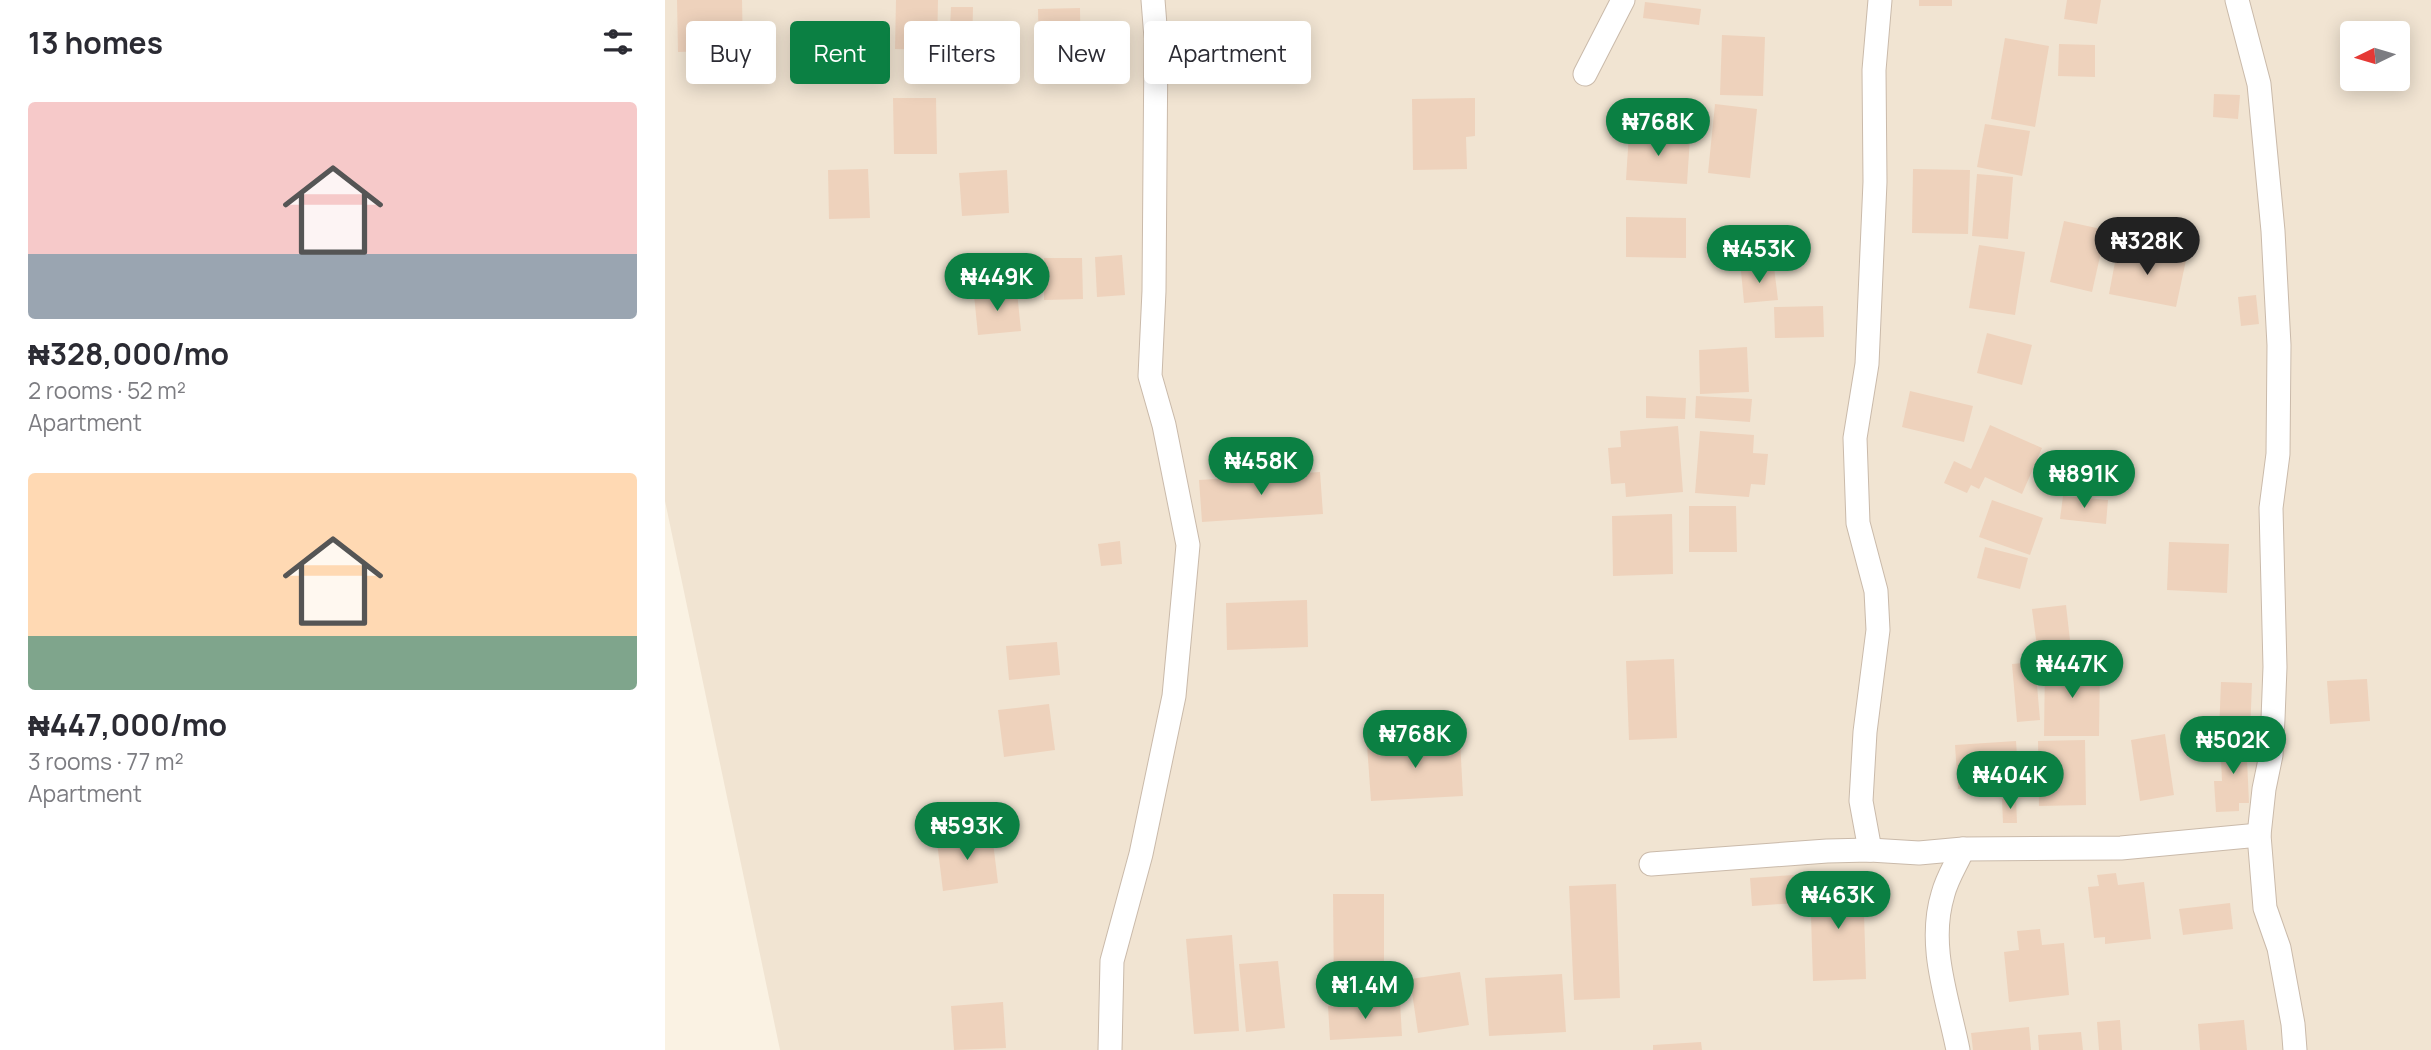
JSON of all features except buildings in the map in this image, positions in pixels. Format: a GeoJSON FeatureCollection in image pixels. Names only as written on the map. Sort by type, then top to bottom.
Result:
{"type":"FeatureCollection","features":[{"type":"Feature","properties":{"kind":"street"},"geometry":{"type":"LineString","coordinates":[[1109,1050],[1112,961],[1141,854],[1174,696],[1188,545],[1164,425],[1150,376],[1154,290],[1156,38],[1153,0]]}},
{"type":"Feature","properties":{"kind":"street"},"geometry":{"type":"LineString","coordinates":[[1585,74],[1623,0]]}},
{"type":"Feature","properties":{"kind":"street"},"geometry":{"type":"LineString","coordinates":[[1870,850],[1861,801],[1865,732],[1878,630],[1876,591],[1858,523],[1855,438],[1867,364],[1875,182],[1874,70],[1880,0]]}},
{"type":"Feature","properties":{"kind":"street"},"geometry":{"type":"LineString","coordinates":[[2237,0],[2259,84],[2273,231],[2279,345],[2278,454],[2271,508],[2275,667],[2273,719],[2271,755],[2259,835],[2265,908],[2279,948],[2295,1050]]}},
{"type":"Feature","properties":{"kind":"street"},"geometry":{"type":"LineString","coordinates":[[1650,864],[1827,851],[1919,853],[1963,849],[2121,848],[2259,835]]}},
{"type":"Feature","properties":{"kind":"street"},"geometry":{"type":"LineString","coordinates":[[1958,1050],[1941,977],[1938,918],[1943,892],[1963,849]]}},
{"type":"Feature","properties":{"kind":"shaded area"},"geometry":{"type":"Polygon","coordinates":[[[665,0],[2431,0],[2431,1050],[780,1050],[665,501],[665,0]]]}}]}
